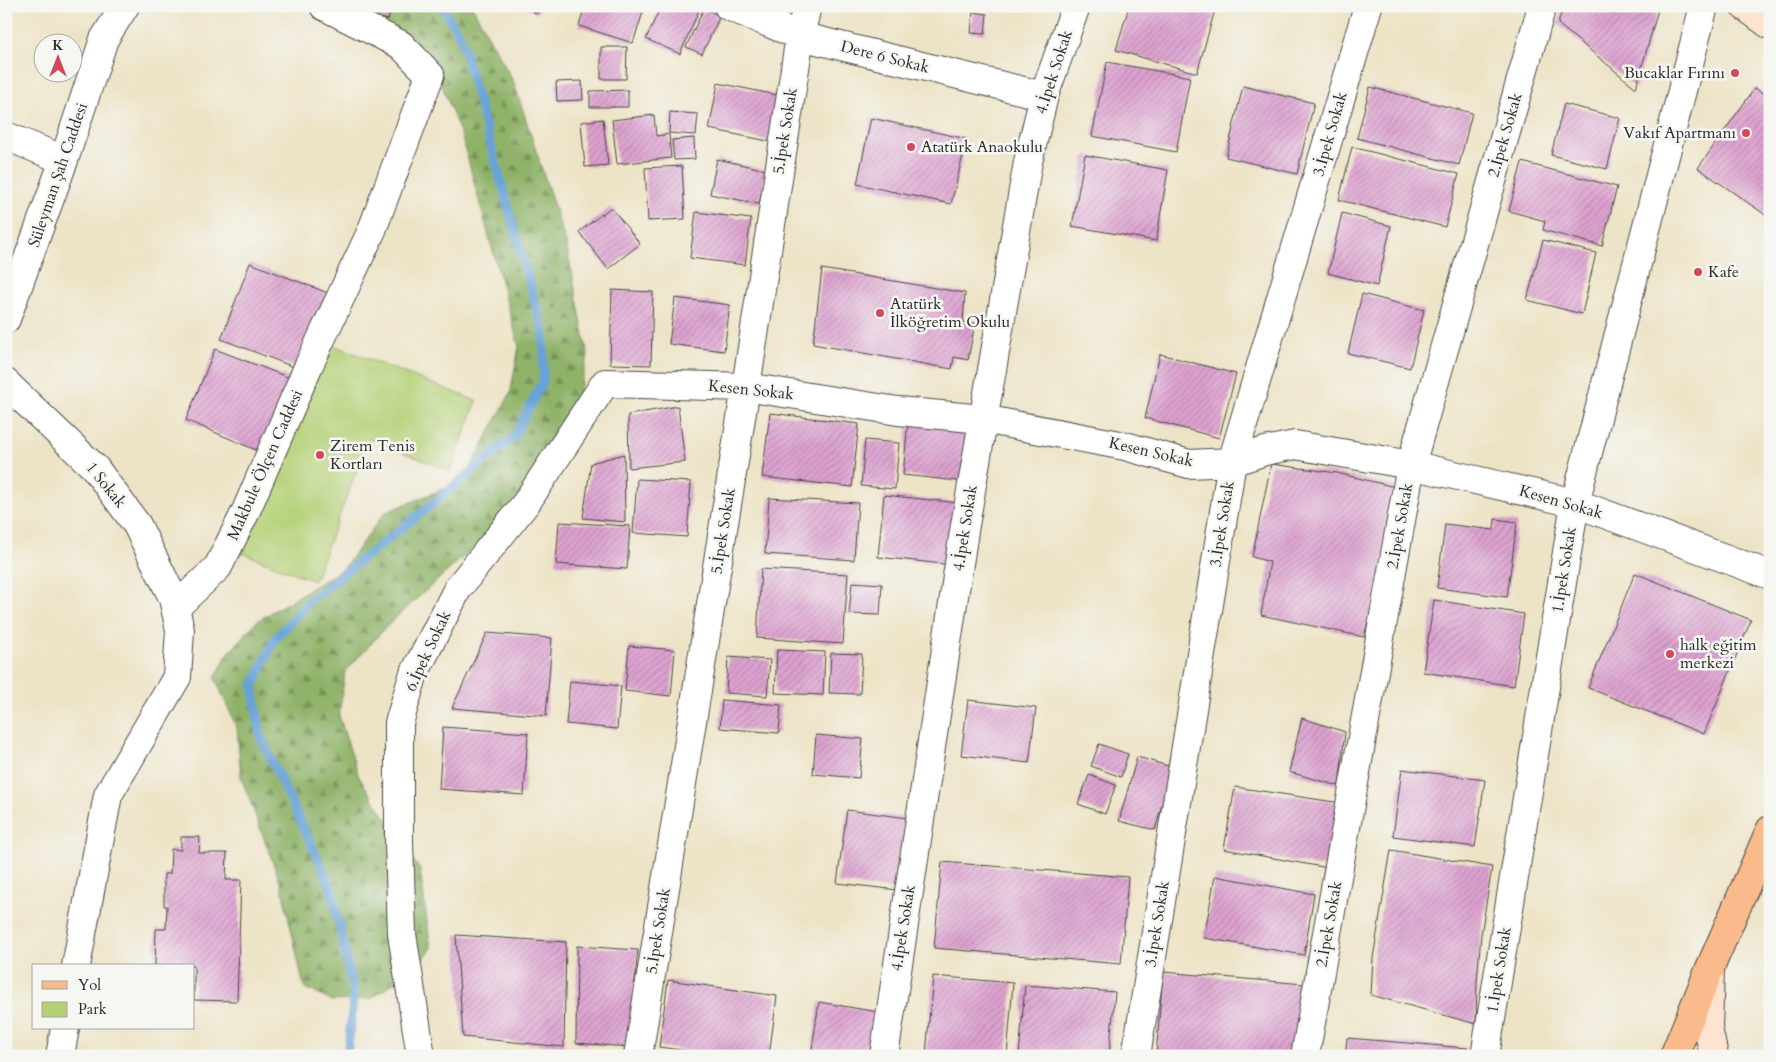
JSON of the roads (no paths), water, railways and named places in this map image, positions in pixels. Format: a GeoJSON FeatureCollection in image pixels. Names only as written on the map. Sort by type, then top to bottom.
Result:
{"type":"FeatureCollection","features":[{"type":"Feature","properties":{"kind":"main road"},"geometry":{"type":"LineString","coordinates":[[1744,6],[1770,25]]}},
{"type":"Feature","properties":{"kind":"main road"},"geometry":{"type":"LineString","coordinates":[[1674,1056],[1770,830]]}},
{"type":"Feature","properties":{"kind":"main road"},"geometry":{"type":"LineString","coordinates":[[1710,968],[1708,1028],[1714,1056]]}},
{"type":"Feature","properties":{"kind":"street","name":"Süleyman Şah Caddesi"},"geometry":{"type":"LineString","coordinates":[[6,319],[64,160],[104,38],[125,6]]}},
{"type":"Feature","properties":{"kind":"street","name":"Makbule Ölçen Caddesi"},"geometry":{"type":"LineString","coordinates":[[176,607],[218,567],[245,513],[308,367],[372,230],[430,75],[401,45],[324,6]]}},
{"type":"Feature","properties":{"kind":"street","name":"Dere 6 Sokak"},"geometry":{"type":"LineString","coordinates":[[728,6],[800,36],[1044,96]]}},
{"type":"Feature","properties":{"kind":"street","name":"5.İpek Sokak"},"geometry":{"type":"LineString","coordinates":[[638,1056],[746,387],[800,36],[807,6]]}},
{"type":"Feature","properties":{"kind":"street","name":"4.İpek Sokak"},"geometry":{"type":"LineString","coordinates":[[884,1056],[964,531],[1028,162],[1044,96],[1076,6]]}},
{"type":"Feature","properties":{"kind":"street","name":"3.İpek Sokak"},"geometry":{"type":"LineString","coordinates":[[1136,1056],[1232,462],[1368,6]]}},
{"type":"Feature","properties":{"kind":"street","name":"2.İpek Sokak"},"geometry":{"type":"LineString","coordinates":[[1305,1056],[1411,465],[1542,6]]}},
{"type":"Feature","properties":{"kind":"street","name":"1.İpek Sokak"},"geometry":{"type":"LineString","coordinates":[[1485,1056],[1575,503],[1704,6]]}},
{"type":"Feature","properties":{"kind":"street"},"geometry":{"type":"LineString","coordinates":[[6,136],[64,160]]}},
{"type":"Feature","properties":{"kind":"street","name":"Kesen Sokak"},"geometry":{"type":"LineString","coordinates":[[605,382],[746,387],[898,411],[984,419],[1125,446],[1189,464],[1232,462],[1265,451],[1295,445],[1411,465],[1575,503],[1770,575]]}},
{"type":"Feature","properties":{"kind":"street","name":"6.İpek Sokak"},"geometry":{"type":"LineString","coordinates":[[421,1056],[402,934],[399,842],[399,723],[413,676],[458,588],[526,503],[605,382]]}},
{"type":"Feature","properties":{"kind":"street","name":"1 Sokak"},"geometry":{"type":"LineString","coordinates":[[6,383],[95,468],[137,526],[176,607]]}},
{"type":"Feature","properties":{"kind":"street"},"geometry":{"type":"LineString","coordinates":[[76,964],[108,795],[177,677],[180,630],[176,607]]}},
{"type":"Feature","properties":{"kind":"street"},"geometry":{"type":"LineString","coordinates":[[60,1056],[64,1030]]}},
{"type":"Feature","properties":{"kind":"waterway"},"geometry":{"type":"LineString","coordinates":[[347,1056],[354,994],[330,884],[261,738],[253,686],[275,639],[311,599],[429,507],[514,437],[543,381],[544,334],[460,36],[442,6]]}},
{"type":"Feature","properties":{"kind":"place","name":"Bucaklar Fırını"},"geometry":{"type":"Point","coordinates":[1735,73]}},
{"type":"Feature","properties":{"kind":"place","name":"Vakıf Apartmanı"},"geometry":{"type":"Point","coordinates":[1746,133]}},
{"type":"Feature","properties":{"kind":"place","name":"Atatürk Anaokulu"},"geometry":{"type":"Point","coordinates":[911,147]}},
{"type":"Feature","properties":{"kind":"place","name":"Kafe"},"geometry":{"type":"Point","coordinates":[1698,272]}},
{"type":"Feature","properties":{"kind":"place","name":"Atatürk İlköğretim Okulu"},"geometry":{"type":"Point","coordinates":[880,313]}},
{"type":"Feature","properties":{"kind":"place","name":"Zirem Tenis Kortları"},"geometry":{"type":"Point","coordinates":[320,455]}},
{"type":"Feature","properties":{"kind":"place","name":"halk eğitim merkezi"},"geometry":{"type":"Point","coordinates":[1670,654]}}]}
